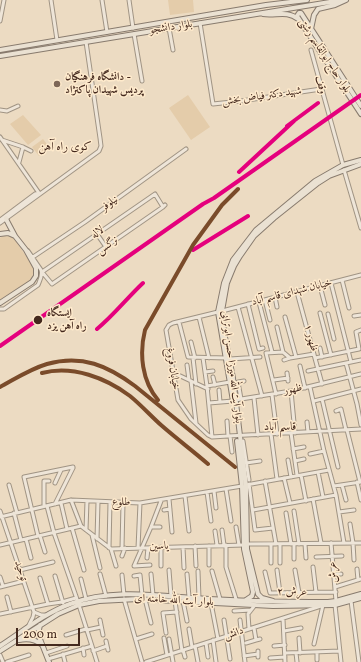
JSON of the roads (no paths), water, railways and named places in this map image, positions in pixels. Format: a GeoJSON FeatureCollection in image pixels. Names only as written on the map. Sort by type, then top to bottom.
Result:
{"type":"FeatureCollection","features":[{"type":"Feature","properties":{"kind":"main road","name":"بلوار دانشجو"},"geometry":{"type":"LineString","coordinates":[[0,50],[255,6],[307,0]]}},
{"type":"Feature","properties":{"kind":"main road","name":"بلوار دانشجو"},"geometry":{"type":"LineString","coordinates":[[0,56],[342,0]]}},
{"type":"Feature","properties":{"kind":"main road"},"geometry":{"type":"LineString","coordinates":[[311,29],[314,14],[318,9],[335,5],[346,0]]}},
{"type":"Feature","properties":{"kind":"main road"},"geometry":{"type":"LineString","coordinates":[[255,6],[258,10],[257,14],[271,16],[290,14],[301,22]]}},
{"type":"Feature","properties":{"kind":"main road","name":"بلوار حاج ابوالقاسم رشتی"},"geometry":{"type":"LineString","coordinates":[[361,106],[301,13],[297,16],[361,114]]}},
{"type":"Feature","properties":{"kind":"main road","name":"بلوار آیت الله میرزا حسن ابوترابی"},"geometry":{"type":"LineString","coordinates":[[247,484],[238,436],[228,358],[220,311],[227,283],[240,256],[254,236],[318,183],[343,167],[361,160]]}},
{"type":"Feature","properties":{"kind":"main road","name":"بلوار آیت الله میرزا حسن ابوترابی"},"geometry":{"type":"LineString","coordinates":[[343,167],[361,164]]}},
{"type":"Feature","properties":{"kind":"main road"},"geometry":{"type":"LineString","coordinates":[[0,303],[32,282],[36,276],[36,268],[26,250],[15,236],[6,218]]}},
{"type":"Feature","properties":{"kind":"main road"},"geometry":{"type":"LineString","coordinates":[[0,221],[7,226],[8,233]]}},
{"type":"Feature","properties":{"kind":"main road"},"geometry":{"type":"LineString","coordinates":[[0,234],[8,233],[15,236]]}},
{"type":"Feature","properties":{"kind":"main road","name":"بلوار آیت الله میرزا حسن ابوترابی"},"geometry":{"type":"LineString","coordinates":[[228,358],[230,382],[234,400]]}},
{"type":"Feature","properties":{"kind":"main road","name":"بلوار آیت الله میرزا حسن ابوترابی"},"geometry":{"type":"LineString","coordinates":[[238,436],[243,448],[247,484],[243,545],[253,592],[252,596],[246,600]]}},
{"type":"Feature","properties":{"kind":"main road","name":"بلوار آیت الله میرزا حسن ابوترابی"},"geometry":{"type":"LineString","coordinates":[[243,545],[258,594],[262,598],[273,601]]}},
{"type":"Feature","properties":{"kind":"main road","name":"بلوار آیت الله خامنه ای"},"geometry":{"type":"LineString","coordinates":[[0,646],[63,605],[106,596],[175,601],[199,598],[336,603],[361,594]]}},
{"type":"Feature","properties":{"kind":"main road","name":"بلوار آیت الله خامنه ای"},"geometry":{"type":"LineString","coordinates":[[0,651],[78,601],[99,601],[142,595],[153,595],[172,596],[211,603],[273,606],[323,605],[361,598]]}},
{"type":"Feature","properties":{"kind":"main road"},"geometry":{"type":"LineString","coordinates":[[40,624],[38,634],[46,652],[48,661]]}},
{"type":"Feature","properties":{"kind":"main road"},"geometry":{"type":"LineString","coordinates":[[14,642],[30,639],[43,645]]}},
{"type":"Feature","properties":{"kind":"street"},"geometry":{"type":"LineString","coordinates":[[0,21],[4,0]]}},
{"type":"Feature","properties":{"kind":"street"},"geometry":{"type":"LineString","coordinates":[[52,0],[57,40]]}},
{"type":"Feature","properties":{"kind":"street"},"geometry":{"type":"LineString","coordinates":[[102,0],[107,32]]}},
{"type":"Feature","properties":{"kind":"street"},"geometry":{"type":"LineString","coordinates":[[130,0],[133,28]]}},
{"type":"Feature","properties":{"kind":"street","name":"شهید دکتر فیاض بخش"},"geometry":{"type":"LineString","coordinates":[[200,23],[213,104],[321,89]]}},
{"type":"Feature","properties":{"kind":"street"},"geometry":{"type":"LineString","coordinates":[[169,28],[173,50]]}},
{"type":"Feature","properties":{"kind":"street"},"geometry":{"type":"LineString","coordinates":[[134,34],[142,81]]}},
{"type":"Feature","properties":{"kind":"street"},"geometry":{"type":"LineString","coordinates":[[0,221],[99,151],[101,146],[86,42]]}},
{"type":"Feature","properties":{"kind":"street","name":"وقف"},"geometry":{"type":"LineString","coordinates":[[312,50],[321,89],[361,228]]}},
{"type":"Feature","properties":{"kind":"street"},"geometry":{"type":"LineString","coordinates":[[0,110],[7,111],[18,106]]}},
{"type":"Feature","properties":{"kind":"street"},"geometry":{"type":"LineString","coordinates":[[1,138],[39,193]]}},
{"type":"Feature","properties":{"kind":"street"},"geometry":{"type":"LineString","coordinates":[[1,138],[31,151]]}},
{"type":"Feature","properties":{"kind":"street"},"geometry":{"type":"LineString","coordinates":[[19,162],[23,147]]}},
{"type":"Feature","properties":{"kind":"street","name":"نیلوفر"},"geometry":{"type":"LineString","coordinates":[[33,257],[85,222],[186,148]]}},
{"type":"Feature","properties":{"kind":"street"},"geometry":{"type":"LineString","coordinates":[[0,221],[35,194],[39,193]]}},
{"type":"Feature","properties":{"kind":"street","name":"لاله"},"geometry":{"type":"LineString","coordinates":[[42,272],[155,194],[164,206]]}},
{"type":"Feature","properties":{"kind":"street","name":"نرگس"},"geometry":{"type":"LineString","coordinates":[[42,272],[52,284],[164,206]]}},
{"type":"Feature","properties":{"kind":"street"},"geometry":{"type":"LineString","coordinates":[[97,234],[106,247]]}},
{"type":"Feature","properties":{"kind":"street"},"geometry":{"type":"LineString","coordinates":[[0,309],[4,309],[38,285],[42,272],[33,257],[26,250]]}},
{"type":"Feature","properties":{"kind":"street","name":"خیابان شهدای قاسم آباد"},"geometry":{"type":"LineString","coordinates":[[166,330],[169,325],[179,322],[361,276]]}},
{"type":"Feature","properties":{"kind":"street"},"geometry":{"type":"LineString","coordinates":[[342,280],[349,308]]}},
{"type":"Feature","properties":{"kind":"street"},"geometry":{"type":"LineString","coordinates":[[331,283],[351,362]]}},
{"type":"Feature","properties":{"kind":"street"},"geometry":{"type":"LineString","coordinates":[[320,286],[325,305]]}},
{"type":"Feature","properties":{"kind":"street","name":"ظهور ۱"},"geometry":{"type":"LineString","coordinates":[[298,292],[322,384]]}},
{"type":"Feature","properties":{"kind":"street"},"geometry":{"type":"LineString","coordinates":[[275,298],[277,307]]}},
{"type":"Feature","properties":{"kind":"street"},"geometry":{"type":"LineString","coordinates":[[265,300],[270,320]]}},
{"type":"Feature","properties":{"kind":"street"},"geometry":{"type":"LineString","coordinates":[[259,302],[272,352]]}},
{"type":"Feature","properties":{"kind":"street"},"geometry":{"type":"LineString","coordinates":[[248,304],[259,349],[262,348]]}},
{"type":"Feature","properties":{"kind":"street"},"geometry":{"type":"LineString","coordinates":[[238,307],[262,396]]}},
{"type":"Feature","properties":{"kind":"street"},"geometry":{"type":"LineString","coordinates":[[320,313],[331,355]]}},
{"type":"Feature","properties":{"kind":"street"},"geometry":{"type":"LineString","coordinates":[[328,314],[334,339]]}},
{"type":"Feature","properties":{"kind":"street"},"geometry":{"type":"LineString","coordinates":[[354,316],[361,314]]}},
{"type":"Feature","properties":{"kind":"street"},"geometry":{"type":"LineString","coordinates":[[199,317],[209,358]]}},
{"type":"Feature","properties":{"kind":"street"},"geometry":{"type":"LineString","coordinates":[[285,317],[296,357]]}},
{"type":"Feature","properties":{"kind":"street"},"geometry":{"type":"LineString","coordinates":[[179,322],[188,357],[260,357]]}},
{"type":"Feature","properties":{"kind":"street"},"geometry":{"type":"LineString","coordinates":[[324,326],[331,324]]}},
{"type":"Feature","properties":{"kind":"street"},"geometry":{"type":"LineString","coordinates":[[277,327],[283,352],[290,358]]}},
{"type":"Feature","properties":{"kind":"street","name":"خیابان فروغ"},"geometry":{"type":"LineString","coordinates":[[166,330],[178,400],[196,423],[212,437]]}},
{"type":"Feature","properties":{"kind":"street"},"geometry":{"type":"LineString","coordinates":[[284,360],[296,357],[322,357],[359,349],[356,332],[361,330]]}},
{"type":"Feature","properties":{"kind":"street"},"geometry":{"type":"LineString","coordinates":[[191,342],[196,384]]}},
{"type":"Feature","properties":{"kind":"street"},"geometry":{"type":"LineString","coordinates":[[320,348],[322,357]]}},
{"type":"Feature","properties":{"kind":"street"},"geometry":{"type":"LineString","coordinates":[[276,394],[274,380],[266,353],[283,352]]}},
{"type":"Feature","properties":{"kind":"street"},"geometry":{"type":"LineString","coordinates":[[203,358],[212,437],[361,429]]}},
{"type":"Feature","properties":{"kind":"street"},"geometry":{"type":"LineString","coordinates":[[308,371],[361,360]]}},
{"type":"Feature","properties":{"kind":"street"},"geometry":{"type":"LineString","coordinates":[[346,363],[359,403],[361,425]]}},
{"type":"Feature","properties":{"kind":"street"},"geometry":{"type":"LineString","coordinates":[[187,365],[196,423]]}},
{"type":"Feature","properties":{"kind":"street"},"geometry":{"type":"LineString","coordinates":[[300,366],[305,388]]}},
{"type":"Feature","properties":{"kind":"street"},"geometry":{"type":"LineString","coordinates":[[205,372],[213,371]]}},
{"type":"Feature","properties":{"kind":"street"},"geometry":{"type":"LineString","coordinates":[[174,373],[207,388],[230,382]]}},
{"type":"Feature","properties":{"kind":"street"},"geometry":{"type":"LineString","coordinates":[[274,380],[288,380],[287,373]]}},
{"type":"Feature","properties":{"kind":"street","name":"ظهور"},"geometry":{"type":"LineString","coordinates":[[209,403],[272,395],[361,374]]}},
{"type":"Feature","properties":{"kind":"street"},"geometry":{"type":"LineString","coordinates":[[213,377],[215,385]]}},
{"type":"Feature","properties":{"kind":"street"},"geometry":{"type":"LineString","coordinates":[[241,399],[238,382],[244,381]]}},
{"type":"Feature","properties":{"kind":"street"},"geometry":{"type":"LineString","coordinates":[[310,387],[324,451],[336,495],[344,543]]}},
{"type":"Feature","properties":{"kind":"street"},"geometry":{"type":"LineString","coordinates":[[314,401],[361,388]]}},
{"type":"Feature","properties":{"kind":"street"},"geometry":{"type":"LineString","coordinates":[[219,390],[220,402]]}},
{"type":"Feature","properties":{"kind":"street"},"geometry":{"type":"LineString","coordinates":[[291,391],[295,433]]}},
{"type":"Feature","properties":{"kind":"street"},"geometry":{"type":"LineString","coordinates":[[272,395],[277,434]]}},
{"type":"Feature","properties":{"kind":"street"},"geometry":{"type":"LineString","coordinates":[[254,398],[258,435]]}},
{"type":"Feature","properties":{"kind":"street"},"geometry":{"type":"LineString","coordinates":[[322,399],[338,467]]}},
{"type":"Feature","properties":{"kind":"street"},"geometry":{"type":"LineString","coordinates":[[336,411],[341,409],[359,482],[361,500]]}},
{"type":"Feature","properties":{"kind":"street"},"geometry":{"type":"LineString","coordinates":[[227,421],[232,452]]}},
{"type":"Feature","properties":{"kind":"street"},"geometry":{"type":"LineString","coordinates":[[307,422],[308,432]]}},
{"type":"Feature","properties":{"kind":"street"},"geometry":{"type":"LineString","coordinates":[[291,433],[295,461],[306,500]]}},
{"type":"Feature","properties":{"kind":"street"},"geometry":{"type":"LineString","coordinates":[[271,434],[276,479]]}},
{"type":"Feature","properties":{"kind":"street"},"geometry":{"type":"LineString","coordinates":[[243,441],[246,474]]}},
{"type":"Feature","properties":{"kind":"street"},"geometry":{"type":"LineString","coordinates":[[293,448],[304,447]]}},
{"type":"Feature","properties":{"kind":"street"},"geometry":{"type":"LineString","coordinates":[[310,454],[324,451]]}},
{"type":"Feature","properties":{"kind":"street"},"geometry":{"type":"LineString","coordinates":[[295,461],[304,459]]}},
{"type":"Feature","properties":{"kind":"street"},"geometry":{"type":"LineString","coordinates":[[288,460],[291,477]]}},
{"type":"Feature","properties":{"kind":"street"},"geometry":{"type":"LineString","coordinates":[[246,463],[260,461]]}},
{"type":"Feature","properties":{"kind":"street"},"geometry":{"type":"LineString","coordinates":[[46,552],[39,536],[24,477],[73,467],[55,504]]}},
{"type":"Feature","properties":{"kind":"street"},"geometry":{"type":"LineString","coordinates":[[55,483],[61,470]]}},
{"type":"Feature","properties":{"kind":"street","name":"طلوع"},"geometry":{"type":"LineString","coordinates":[[1,516],[71,500],[123,503],[161,501],[329,470]]}},
{"type":"Feature","properties":{"kind":"street"},"geometry":{"type":"LineString","coordinates":[[318,472],[323,498]]}},
{"type":"Feature","properties":{"kind":"street"},"geometry":{"type":"LineString","coordinates":[[284,478],[290,503]]}},
{"type":"Feature","properties":{"kind":"street"},"geometry":{"type":"LineString","coordinates":[[49,481],[44,481],[46,506],[97,662]]}},
{"type":"Feature","properties":{"kind":"street"},"geometry":{"type":"LineString","coordinates":[[265,481],[273,528],[278,544],[280,563]]}},
{"type":"Feature","properties":{"kind":"street"},"geometry":{"type":"LineString","coordinates":[[334,486],[359,482]]}},
{"type":"Feature","properties":{"kind":"street"},"geometry":{"type":"LineString","coordinates":[[247,484],[253,510],[255,530],[273,528]]}},
{"type":"Feature","properties":{"kind":"street"},"geometry":{"type":"LineString","coordinates":[[342,484],[346,500]]}},
{"type":"Feature","properties":{"kind":"street"},"geometry":{"type":"LineString","coordinates":[[8,485],[16,513],[21,540]]}},
{"type":"Feature","properties":{"kind":"street"},"geometry":{"type":"LineString","coordinates":[[226,489],[231,521]]}},
{"type":"Feature","properties":{"kind":"street"},"geometry":{"type":"LineString","coordinates":[[214,491],[216,508]]}},
{"type":"Feature","properties":{"kind":"street"},"geometry":{"type":"LineString","coordinates":[[207,492],[211,522]]}},
{"type":"Feature","properties":{"kind":"street"},"geometry":{"type":"LineString","coordinates":[[253,510],[336,495]]}},
{"type":"Feature","properties":{"kind":"street"},"geometry":{"type":"LineString","coordinates":[[186,496],[190,531]]}},
{"type":"Feature","properties":{"kind":"street"},"geometry":{"type":"LineString","coordinates":[[169,499],[172,532]]}},
{"type":"Feature","properties":{"kind":"street"},"geometry":{"type":"LineString","coordinates":[[313,499],[321,543]]}},
{"type":"Feature","properties":{"kind":"street"},"geometry":{"type":"LineString","coordinates":[[71,500],[81,526],[110,548]]}},
{"type":"Feature","properties":{"kind":"street"},"geometry":{"type":"LineString","coordinates":[[86,530],[87,501]]}},
{"type":"Feature","properties":{"kind":"street"},"geometry":{"type":"LineString","coordinates":[[150,565],[134,566],[140,548],[151,527],[161,501]]}},
{"type":"Feature","properties":{"kind":"street"},"geometry":{"type":"LineString","coordinates":[[61,502],[67,529]]}},
{"type":"Feature","properties":{"kind":"street"},"geometry":{"type":"LineString","coordinates":[[97,539],[98,502]]}},
{"type":"Feature","properties":{"kind":"street"},"geometry":{"type":"LineString","coordinates":[[110,502],[110,548],[116,566]]}},
{"type":"Feature","properties":{"kind":"street"},"geometry":{"type":"LineString","coordinates":[[122,556],[124,548],[123,503]]}},
{"type":"Feature","properties":{"kind":"street"},"geometry":{"type":"LineString","coordinates":[[140,503],[140,548]]}},
{"type":"Feature","properties":{"kind":"street"},"geometry":{"type":"LineString","coordinates":[[164,510],[170,509]]}},
{"type":"Feature","properties":{"kind":"street"},"geometry":{"type":"LineString","coordinates":[[339,512],[354,510]]}},
{"type":"Feature","properties":{"kind":"street","name":"توحید"},"geometry":{"type":"LineString","coordinates":[[0,511],[34,612]]}},
{"type":"Feature","properties":{"kind":"street"},"geometry":{"type":"LineString","coordinates":[[294,511],[299,544]]}},
{"type":"Feature","properties":{"kind":"street"},"geometry":{"type":"LineString","coordinates":[[286,513],[294,559]]}},
{"type":"Feature","properties":{"kind":"street"},"geometry":{"type":"LineString","coordinates":[[350,524],[354,560]]}},
{"type":"Feature","properties":{"kind":"street"},"geometry":{"type":"LineString","coordinates":[[0,545],[81,526]]}},
{"type":"Feature","properties":{"kind":"street"},"geometry":{"type":"LineString","coordinates":[[151,527],[160,527]]}},
{"type":"Feature","properties":{"kind":"street"},"geometry":{"type":"LineString","coordinates":[[236,527],[243,545]]}},
{"type":"Feature","properties":{"kind":"street"},"geometry":{"type":"LineString","coordinates":[[72,528],[84,570]]}},
{"type":"Feature","properties":{"kind":"street"},"geometry":{"type":"LineString","coordinates":[[222,530],[225,545],[226,567],[236,599]]}},
{"type":"Feature","properties":{"kind":"street"},"geometry":{"type":"LineString","coordinates":[[215,531],[217,545]]}},
{"type":"Feature","properties":{"kind":"street"},"geometry":{"type":"LineString","coordinates":[[92,535],[100,568]]}},
{"type":"Feature","properties":{"kind":"street"},"geometry":{"type":"LineString","coordinates":[[26,539],[31,558]]}},
{"type":"Feature","properties":{"kind":"street","name":"عرش"},"geometry":{"type":"LineString","coordinates":[[331,543],[341,662]]}},
{"type":"Feature","properties":{"kind":"street","name":"یاسین"},"geometry":{"type":"LineString","coordinates":[[110,548],[361,543]]}},
{"type":"Feature","properties":{"kind":"street"},"geometry":{"type":"LineString","coordinates":[[271,544],[271,563]]}},
{"type":"Feature","properties":{"kind":"street"},"geometry":{"type":"LineString","coordinates":[[305,544],[306,558]]}},
{"type":"Feature","properties":{"kind":"street"},"geometry":{"type":"LineString","coordinates":[[196,546],[196,566]]}},
{"type":"Feature","properties":{"kind":"street"},"geometry":{"type":"LineString","coordinates":[[209,546],[209,565]]}},
{"type":"Feature","properties":{"kind":"street"},"geometry":{"type":"LineString","coordinates":[[161,547],[161,566]]}},
{"type":"Feature","properties":{"kind":"street"},"geometry":{"type":"LineString","coordinates":[[183,547],[184,568]]}},
{"type":"Feature","properties":{"kind":"street"},"geometry":{"type":"LineString","coordinates":[[148,548],[148,558]]}},
{"type":"Feature","properties":{"kind":"street"},"geometry":{"type":"LineString","coordinates":[[316,556],[342,556]]}},
{"type":"Feature","properties":{"kind":"street"},"geometry":{"type":"LineString","coordinates":[[20,570],[52,562]]}},
{"type":"Feature","properties":{"kind":"street"},"geometry":{"type":"LineString","coordinates":[[313,567],[316,592]]}},
{"type":"Feature","properties":{"kind":"street"},"geometry":{"type":"LineString","coordinates":[[335,587],[359,580],[357,569]]}},
{"type":"Feature","properties":{"kind":"street"},"geometry":{"type":"LineString","coordinates":[[169,570],[172,596]]}},
{"type":"Feature","properties":{"kind":"street"},"geometry":{"type":"LineString","coordinates":[[276,570],[280,593]]}},
{"type":"Feature","properties":{"kind":"street"},"geometry":{"type":"LineString","coordinates":[[295,570],[299,593]]}},
{"type":"Feature","properties":{"kind":"street"},"geometry":{"type":"LineString","coordinates":[[198,571],[199,598]]}},
{"type":"Feature","properties":{"kind":"street"},"geometry":{"type":"LineString","coordinates":[[212,571],[220,599]]}},
{"type":"Feature","properties":{"kind":"street","name":"عرش ۲"},"geometry":{"type":"LineString","coordinates":[[265,572],[270,593],[336,592]]}},
{"type":"Feature","properties":{"kind":"street"},"geometry":{"type":"LineString","coordinates":[[100,574],[106,596]]}},
{"type":"Feature","properties":{"kind":"street"},"geometry":{"type":"LineString","coordinates":[[151,574],[153,595]]}},
{"type":"Feature","properties":{"kind":"street"},"geometry":{"type":"LineString","coordinates":[[187,574],[192,599]]}},
{"type":"Feature","properties":{"kind":"street"},"geometry":{"type":"LineString","coordinates":[[334,574],[341,574]]}},
{"type":"Feature","properties":{"kind":"street"},"geometry":{"type":"LineString","coordinates":[[122,575],[124,597],[142,662]]}},
{"type":"Feature","properties":{"kind":"street"},"geometry":{"type":"LineString","coordinates":[[134,576],[140,575],[142,595]]}},
{"type":"Feature","properties":{"kind":"street"},"geometry":{"type":"LineString","coordinates":[[0,614],[48,604],[63,605],[55,576]]}},
{"type":"Feature","properties":{"kind":"street"},"geometry":{"type":"LineString","coordinates":[[0,577],[1,587],[24,581]]}},
{"type":"Feature","properties":{"kind":"street"},"geometry":{"type":"LineString","coordinates":[[40,578],[48,604]]}},
{"type":"Feature","properties":{"kind":"street"},"geometry":{"type":"LineString","coordinates":[[81,579],[86,599]]}},
{"type":"Feature","properties":{"kind":"street"},"geometry":{"type":"LineString","coordinates":[[7,596],[11,612]]}},
{"type":"Feature","properties":{"kind":"street"},"geometry":{"type":"LineString","coordinates":[[145,599],[151,623]]}},
{"type":"Feature","properties":{"kind":"street"},"geometry":{"type":"LineString","coordinates":[[175,601],[182,650],[185,657]]}},
{"type":"Feature","properties":{"kind":"street"},"geometry":{"type":"LineString","coordinates":[[183,601],[187,621]]}},
{"type":"Feature","properties":{"kind":"street"},"geometry":{"type":"LineString","coordinates":[[351,601],[359,662]]}},
{"type":"Feature","properties":{"kind":"street"},"geometry":{"type":"LineString","coordinates":[[211,603],[218,639]]}},
{"type":"Feature","properties":{"kind":"street"},"geometry":{"type":"LineString","coordinates":[[249,629],[248,614],[254,605]]}},
{"type":"Feature","properties":{"kind":"street"},"geometry":{"type":"LineString","coordinates":[[314,644],[323,605]]}},
{"type":"Feature","properties":{"kind":"street","name":"دانش"},"geometry":{"type":"LineString","coordinates":[[146,662],[323,605]]}},
{"type":"Feature","properties":{"kind":"street"},"geometry":{"type":"LineString","coordinates":[[234,611],[251,610]]}},
{"type":"Feature","properties":{"kind":"street"},"geometry":{"type":"LineString","coordinates":[[28,628],[34,612],[41,615],[48,615]]}},
{"type":"Feature","properties":{"kind":"street"},"geometry":{"type":"LineString","coordinates":[[166,633],[162,613],[177,612]]}},
{"type":"Feature","properties":{"kind":"street"},"geometry":{"type":"LineString","coordinates":[[283,619],[286,662]]}},
{"type":"Feature","properties":{"kind":"street"},"geometry":{"type":"LineString","coordinates":[[100,620],[104,635]]}},
{"type":"Feature","properties":{"kind":"street"},"geometry":{"type":"LineString","coordinates":[[224,620],[230,659]]}},
{"type":"Feature","properties":{"kind":"street"},"geometry":{"type":"LineString","coordinates":[[240,620],[245,662]]}},
{"type":"Feature","properties":{"kind":"street"},"geometry":{"type":"LineString","coordinates":[[66,635],[101,626]]}},
{"type":"Feature","properties":{"kind":"street"},"geometry":{"type":"LineString","coordinates":[[254,628],[256,640]]}},
{"type":"Feature","properties":{"kind":"street"},"geometry":{"type":"LineString","coordinates":[[284,631],[301,628]]}},
{"type":"Feature","properties":{"kind":"street"},"geometry":{"type":"LineString","coordinates":[[189,630],[198,662]]}},
{"type":"Feature","properties":{"kind":"street"},"geometry":{"type":"LineString","coordinates":[[136,639],[152,634]]}},
{"type":"Feature","properties":{"kind":"street"},"geometry":{"type":"LineString","coordinates":[[164,638],[167,655]]}},
{"type":"Feature","properties":{"kind":"street"},"geometry":{"type":"LineString","coordinates":[[297,662],[299,638]]}},
{"type":"Feature","properties":{"kind":"street"},"geometry":{"type":"LineString","coordinates":[[169,639],[173,662]]}},
{"type":"Feature","properties":{"kind":"street"},"geometry":{"type":"LineString","coordinates":[[246,643],[260,639]]}},
{"type":"Feature","properties":{"kind":"street"},"geometry":{"type":"LineString","coordinates":[[213,640],[216,662]]}},
{"type":"Feature","properties":{"kind":"street"},"geometry":{"type":"LineString","coordinates":[[106,641],[108,650]]}},
{"type":"Feature","properties":{"kind":"street"},"geometry":{"type":"LineString","coordinates":[[206,643],[208,657]]}},
{"type":"Feature","properties":{"kind":"street"},"geometry":{"type":"LineString","coordinates":[[356,644],[361,643]]}},
{"type":"Feature","properties":{"kind":"street"},"geometry":{"type":"LineString","coordinates":[[274,646],[285,645]]}},
{"type":"Feature","properties":{"kind":"street"},"geometry":{"type":"LineString","coordinates":[[46,652],[67,646]]}},
{"type":"Feature","properties":{"kind":"street"},"geometry":{"type":"LineString","coordinates":[[48,661],[63,654],[92,646]]}},
{"type":"Feature","properties":{"kind":"street"},"geometry":{"type":"LineString","coordinates":[[93,650],[107,646]]}},
{"type":"Feature","properties":{"kind":"street"},"geometry":{"type":"LineString","coordinates":[[82,648],[84,654]]}},
{"type":"Feature","properties":{"kind":"street"},"geometry":{"type":"LineString","coordinates":[[270,658],[298,653],[340,650]]}},
{"type":"Feature","properties":{"kind":"street"},"geometry":{"type":"LineString","coordinates":[[317,652],[317,660]]}},
{"type":"Feature","properties":{"kind":"street"},"geometry":{"type":"LineString","coordinates":[[63,654],[65,662]]}},
{"type":"Feature","properties":{"kind":"street"},"geometry":{"type":"LineString","coordinates":[[244,656],[258,654]]}},
{"type":"Feature","properties":{"kind":"street"},"geometry":{"type":"LineString","coordinates":[[0,655],[3,662]]}},
{"type":"Feature","properties":{"kind":"street"},"geometry":{"type":"LineString","coordinates":[[7,662],[29,655]]}},
{"type":"Feature","properties":{"kind":"place","name":"دانشگاه فرهنگیان - پردیس شهیدان پاکنژاد"},"geometry":{"type":"Point","coordinates":[57,84]}},
{"type":"Feature","properties":{"kind":"place","name":"ایستگاه راه آهن یزد"},"geometry":{"type":"Point","coordinates":[38,320]}},
{"type":"Feature","properties":{"kind":"district","name":"کوی راه آهن"},"geometry":{"type":"Point","coordinates":[65,148]}},
{"type":"Feature","properties":{"kind":"district","name":"قاسم آباد"},"geometry":{"type":"Point","coordinates":[280,428]}}]}
